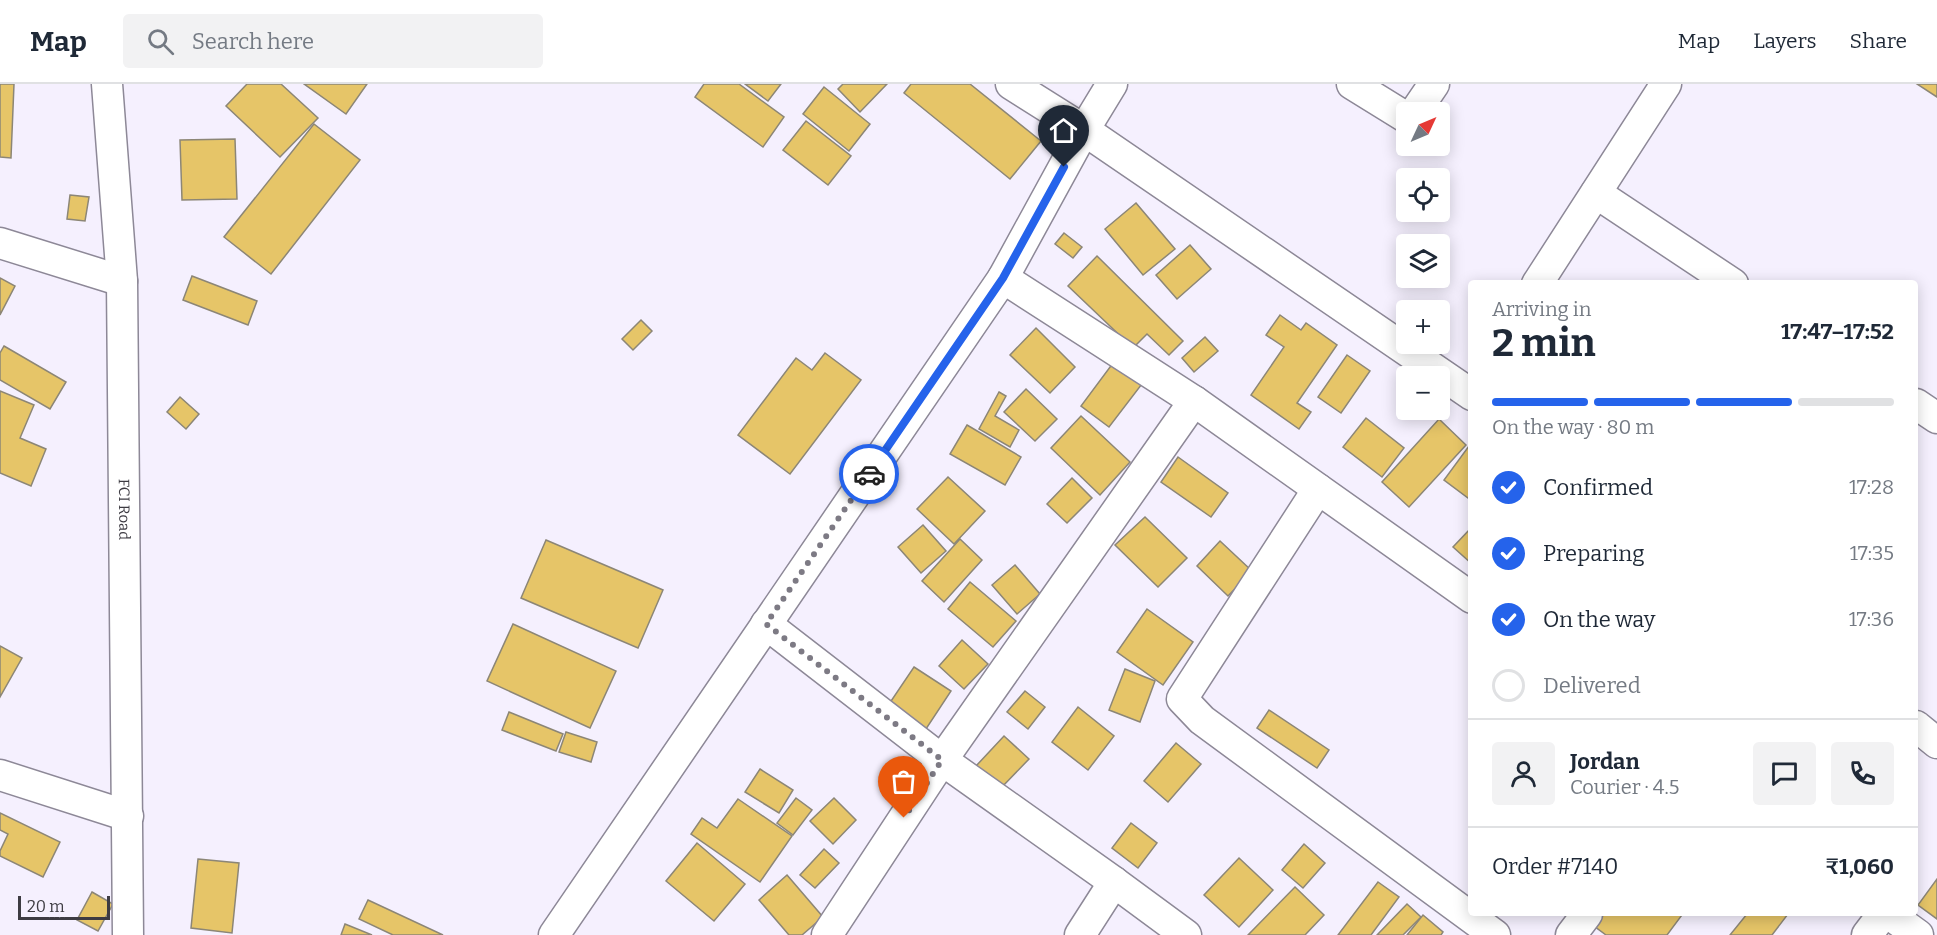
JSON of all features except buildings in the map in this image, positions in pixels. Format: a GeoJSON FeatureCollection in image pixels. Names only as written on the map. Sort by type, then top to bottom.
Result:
{"type":"FeatureCollection","features":[{"type":"Feature","properties":{"kind":"street","name":"FCI Road"},"geometry":{"type":"LineString","coordinates":[[107,84],[122,281],[128,935]]}},
{"type":"Feature","properties":{"kind":"street"},"geometry":{"type":"LineString","coordinates":[[1011,84],[1084,130],[1468,390]]}},
{"type":"Feature","properties":{"kind":"street"},"geometry":{"type":"LineString","coordinates":[[554,935],[1003,278],[1084,130],[1112,84]]}},
{"type":"Feature","properties":{"kind":"street"},"geometry":{"type":"LineString","coordinates":[[1352,84],[1396,111]]}},
{"type":"Feature","properties":{"kind":"street"},"geometry":{"type":"LineString","coordinates":[[1422,102],[1434,84]]}},
{"type":"Feature","properties":{"kind":"street"},"geometry":{"type":"LineString","coordinates":[[1540,280],[1666,84]]}},
{"type":"Feature","properties":{"kind":"street"},"geometry":{"type":"LineString","coordinates":[[1596,193],[1727,280]]}},
{"type":"Feature","properties":{"kind":"street"},"geometry":{"type":"LineString","coordinates":[[0,243],[122,281]]}},
{"type":"Feature","properties":{"kind":"street"},"geometry":{"type":"LineString","coordinates":[[1003,278],[1194,401],[1468,595]]}},
{"type":"Feature","properties":{"kind":"street"},"geometry":{"type":"LineString","coordinates":[[827,935],[942,760],[1194,401]]}},
{"type":"Feature","properties":{"kind":"street"},"geometry":{"type":"LineString","coordinates":[[1918,405],[1937,418]]}},
{"type":"Feature","properties":{"kind":"street"},"geometry":{"type":"LineString","coordinates":[[1318,489],[1182,699],[1202,720],[1468,915]]}},
{"type":"Feature","properties":{"kind":"street"},"geometry":{"type":"LineString","coordinates":[[766,624],[942,760],[1186,935]]}},
{"type":"Feature","properties":{"kind":"street"},"geometry":{"type":"LineString","coordinates":[[1918,728],[1937,742]]}},
{"type":"Feature","properties":{"kind":"street"},"geometry":{"type":"LineString","coordinates":[[0,775],[128,816]]}},
{"type":"Feature","properties":{"kind":"street"},"geometry":{"type":"LineString","coordinates":[[1080,935],[1114,882]]}},
{"type":"Feature","properties":{"kind":"street"},"geometry":{"type":"LineString","coordinates":[[1469,916],[1495,935]]}},
{"type":"Feature","properties":{"kind":"street"},"geometry":{"type":"LineString","coordinates":[[1571,935],[1585,916]]}},
{"type":"Feature","properties":{"kind":"street"},"geometry":{"type":"LineString","coordinates":[[1867,935],[1881,916]]}},
{"type":"Feature","properties":{"kind":"street"},"geometry":{"type":"LineString","coordinates":[[1892,916],[1918,935]]}},
{"type":"Feature","properties":{"kind":"way so far"},"geometry":{"type":"LineString","coordinates":[[869,474],[766,624],[942,760],[904,818]]}},
{"type":"Feature","properties":{"kind":"route"},"geometry":{"type":"LineString","coordinates":[[869,474],[1003,278],[1064,167]]}}]}
